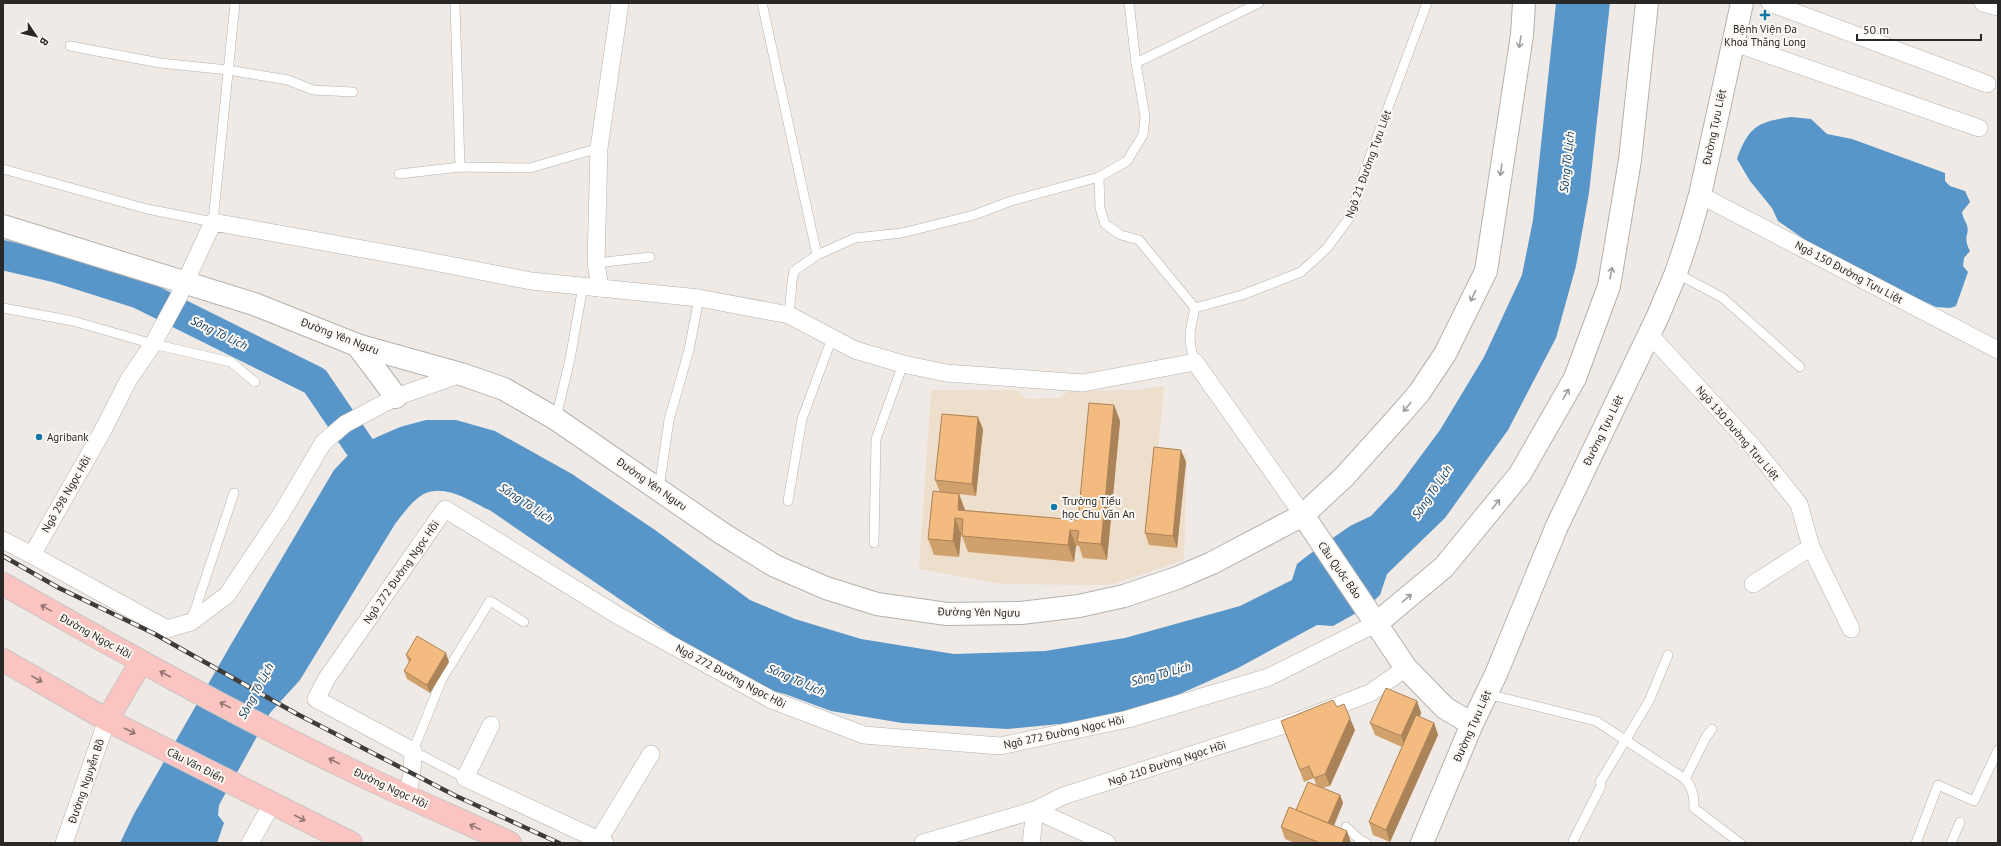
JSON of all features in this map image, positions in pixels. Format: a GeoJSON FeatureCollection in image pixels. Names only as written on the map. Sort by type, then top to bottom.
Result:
{"type":"FeatureCollection","features":[{"type":"Feature","properties":{"kind":"highway","name":"Đường Ngọc Hồi"},"geometry":{"type":"LineString","coordinates":[[3,584],[141,662],[272,730],[361,775],[510,843]]}},
{"type":"Feature","properties":{"kind":"highway"},"geometry":{"type":"LineString","coordinates":[[3,660],[107,720],[141,662]]}},
{"type":"Feature","properties":{"kind":"highway","name":"Cầu Văn Điển"},"geometry":{"type":"LineString","coordinates":[[107,720],[272,804]]}},
{"type":"Feature","properties":{"kind":"highway"},"geometry":{"type":"LineString","coordinates":[[272,804],[350,843]]}},
{"type":"Feature","properties":{"kind":"street"},"geometry":{"type":"LineString","coordinates":[[600,288],[596,263],[599,148],[620,3]]}},
{"type":"Feature","properties":{"kind":"street","name":"Đường Yên Ngưu"},"geometry":{"type":"LineString","coordinates":[[3,226],[182,290],[269,310],[357,345],[461,374],[504,389],[556,419],[723,534],[775,566],[826,588],[877,604],[947,614],[1022,613],[1079,606],[1124,596],[1177,578],[1307,522],[1344,477],[1419,393],[1445,354],[1486,271],[1522,35],[1524,3]]}},
{"type":"Feature","properties":{"kind":"street"},"geometry":{"type":"LineString","coordinates":[[1472,724],[1445,708],[1406,668],[1373,617],[1444,567],[1520,474],[1575,378],[1609,286],[1630,160],[1647,3]]}},
{"type":"Feature","properties":{"kind":"street","name":"Đường Tựu Liệt"},"geometry":{"type":"LineString","coordinates":[[1422,843],[1472,724],[1487,694],[1557,526],[1649,334],[1676,273],[1700,195],[1732,42],[1742,3]]}},
{"type":"Feature","properties":{"kind":"street"},"geometry":{"type":"LineString","coordinates":[[1770,3],[1987,84]]}},
{"type":"Feature","properties":{"kind":"street"},"geometry":{"type":"LineString","coordinates":[[1983,3],[1998,7]]}},
{"type":"Feature","properties":{"kind":"street"},"geometry":{"type":"LineString","coordinates":[[1732,42],[1979,128]]}},
{"type":"Feature","properties":{"kind":"street","name":"Ngõ 150 Đường Tựu Liệt"},"geometry":{"type":"LineString","coordinates":[[1700,195],[1998,350]]}},
{"type":"Feature","properties":{"kind":"street"},"geometry":{"type":"LineString","coordinates":[[213,222],[531,281],[699,298],[789,315],[855,350],[903,364],[946,373],[1083,383],[1195,362],[1307,522]]}},
{"type":"Feature","properties":{"kind":"street","name":"Ngõ 298 Ngọc Hồi"},"geometry":{"type":"LineString","coordinates":[[32,554],[102,432],[128,379],[156,337],[182,290],[213,222]]}},
{"type":"Feature","properties":{"kind":"street","name":"Ngõ 130 Đường Tựu Liệt"},"geometry":{"type":"LineString","coordinates":[[1649,334],[1754,448],[1798,504],[1810,547],[1851,629]]}},
{"type":"Feature","properties":{"kind":"street"},"geometry":{"type":"LineString","coordinates":[[357,345],[396,397]]}},
{"type":"Feature","properties":{"kind":"street"},"geometry":{"type":"LineString","coordinates":[[3,540],[32,554],[167,629],[191,622],[227,595],[281,514],[323,443],[345,424],[396,397],[461,374]]}},
{"type":"Feature","properties":{"kind":"street","name":"Ngõ 272 Đường Ngọc Hồi"},"geometry":{"type":"LineString","coordinates":[[413,751],[316,699],[327,678],[445,509],[618,615],[772,700],[864,735],[1000,746],[1128,719],[1269,677],[1373,617]]}},
{"type":"Feature","properties":{"kind":"street","name":"Cầu Quốc Bảo"},"geometry":{"type":"LineString","coordinates":[[1307,522],[1373,617]]}},
{"type":"Feature","properties":{"kind":"street"},"geometry":{"type":"LineString","coordinates":[[1753,584],[1810,547]]}},
{"type":"Feature","properties":{"kind":"street","name":"Ngõ 210 Đường Ngọc Hồi"},"geometry":{"type":"LineString","coordinates":[[923,843],[1034,810],[1063,796],[1311,716],[1370,693],[1406,668]]}},
{"type":"Feature","properties":{"kind":"street","name":"Đường Nguyễn Bồ"},"geometry":{"type":"LineString","coordinates":[[64,843],[107,720]]}},
{"type":"Feature","properties":{"kind":"street"},"geometry":{"type":"LineString","coordinates":[[491,725],[465,778],[600,842],[652,754]]}},
{"type":"Feature","properties":{"kind":"street"},"geometry":{"type":"LineString","coordinates":[[407,796],[412,773],[413,751]]}},
{"type":"Feature","properties":{"kind":"street"},"geometry":{"type":"LineString","coordinates":[[250,843],[272,804]]}},
{"type":"Feature","properties":{"kind":"street"},"geometry":{"type":"LineString","coordinates":[[1031,843],[1034,810],[1107,843]]}},
{"type":"Feature","properties":{"kind":"lane"},"geometry":{"type":"LineString","coordinates":[[3,169],[147,209],[213,222],[235,3]]}},
{"type":"Feature","properties":{"kind":"lane"},"geometry":{"type":"LineString","coordinates":[[455,3],[460,167]]}},
{"type":"Feature","properties":{"kind":"lane"},"geometry":{"type":"LineString","coordinates":[[762,3],[817,255]]}},
{"type":"Feature","properties":{"kind":"lane"},"geometry":{"type":"LineString","coordinates":[[789,315],[794,271],[817,255],[855,238],[902,234],[974,215],[1011,201],[1100,177],[1128,161],[1143,135],[1145,117],[1128,3]]}},
{"type":"Feature","properties":{"kind":"lane"},"geometry":{"type":"LineString","coordinates":[[1136,63],[1259,3]]}},
{"type":"Feature","properties":{"kind":"lane","name":"Ngõ 21 Đường Tựu Liệt"},"geometry":{"type":"LineString","coordinates":[[1195,308],[1242,295],[1301,272],[1327,248],[1350,217],[1366,168],[1427,3]]}},
{"type":"Feature","properties":{"kind":"lane"},"geometry":{"type":"LineString","coordinates":[[70,46],[160,64],[228,70],[288,80],[313,90],[353,92]]}},
{"type":"Feature","properties":{"kind":"lane"},"geometry":{"type":"LineString","coordinates":[[399,174],[460,167],[530,168],[599,148]]}},
{"type":"Feature","properties":{"kind":"lane"},"geometry":{"type":"LineString","coordinates":[[1100,177],[1100,208],[1105,224],[1121,235],[1139,240],[1195,308],[1190,327],[1189,345],[1195,362]]}},
{"type":"Feature","properties":{"kind":"lane"},"geometry":{"type":"LineString","coordinates":[[596,263],[650,257]]}},
{"type":"Feature","properties":{"kind":"lane"},"geometry":{"type":"LineString","coordinates":[[1676,273],[1723,298],[1800,367]]}},
{"type":"Feature","properties":{"kind":"lane"},"geometry":{"type":"LineString","coordinates":[[556,419],[570,359],[583,286]]}},
{"type":"Feature","properties":{"kind":"lane"},"geometry":{"type":"LineString","coordinates":[[659,489],[669,420],[689,350],[699,298]]}},
{"type":"Feature","properties":{"kind":"lane"},"geometry":{"type":"LineString","coordinates":[[3,308],[156,337],[231,362],[255,382]]}},
{"type":"Feature","properties":{"kind":"lane"},"geometry":{"type":"LineString","coordinates":[[788,501],[802,419],[832,338]]}},
{"type":"Feature","properties":{"kind":"lane"},"geometry":{"type":"LineString","coordinates":[[874,543],[876,439],[903,364]]}},
{"type":"Feature","properties":{"kind":"lane"},"geometry":{"type":"LineString","coordinates":[[191,622],[234,492]]}},
{"type":"Feature","properties":{"kind":"lane"},"geometry":{"type":"LineString","coordinates":[[465,778],[413,751],[442,679],[490,601],[524,622]]}},
{"type":"Feature","properties":{"kind":"lane"},"geometry":{"type":"LineString","coordinates":[[1573,841],[1601,786],[1600,782],[1627,740],[1649,701],[1668,655]]}},
{"type":"Feature","properties":{"kind":"lane"},"geometry":{"type":"LineString","coordinates":[[1487,694],[1596,721],[1685,779],[1690,784],[1694,797],[1694,808],[1740,843]]}},
{"type":"Feature","properties":{"kind":"lane"},"geometry":{"type":"LineString","coordinates":[[1685,779],[1706,737],[1712,729]]}},
{"type":"Feature","properties":{"kind":"lane"},"geometry":{"type":"LineString","coordinates":[[1916,843],[1938,785],[1974,801],[1998,750]]}},
{"type":"Feature","properties":{"kind":"lane"},"geometry":{"type":"LineString","coordinates":[[1951,843],[1960,822]]}},
{"type":"Feature","properties":{"kind":"lane"},"geometry":{"type":"LineString","coordinates":[[1346,827],[1360,840],[1366,843]]}},
{"type":"Feature","properties":{"kind":"shaded area","name":"Trường Tiểu học Chu Văn An"},"geometry":{"type":"Polygon","coordinates":[[[1164,386],[1158,452],[1187,454],[1184,560],[1110,585],[1002,584],[919,569],[931,390],[1016,390],[1027,399],[1060,398],[1068,391],[1139,390],[1164,386]]]}},
{"type":"Feature","properties":{"kind":"water"},"geometry":{"type":"Polygon","coordinates":[[[1556,3],[1610,3],[1589,193],[1576,266],[1556,338],[1508,430],[1445,518],[1387,574],[1380,595],[1367,607],[1333,626],[1317,625],[1238,668],[1173,697],[1090,721],[1008,729],[902,723],[831,711],[785,694],[761,688],[710,661],[491,511],[458,495],[439,491],[431,492],[422,495],[414,501],[395,524],[300,680],[270,713],[219,805],[218,815],[224,823],[217,843],[120,843],[134,814],[230,646],[334,470],[353,450],[400,427],[426,420],[456,420],[495,431],[572,474],[655,530],[750,600],[795,619],[861,639],[954,654],[1045,651],[1125,638],[1240,606],[1292,580],[1297,564],[1350,526],[1371,516],[1397,488],[1440,430],[1484,357],[1522,275],[1533,220],[1556,3]]]}},
{"type":"Feature","properties":{"kind":"water"},"geometry":{"type":"Polygon","coordinates":[[[1791,117],[1811,119],[1827,134],[1852,139],[1945,173],[1945,181],[1950,186],[1965,191],[1970,202],[1962,212],[1968,228],[1966,239],[1970,251],[1964,258],[1963,266],[1968,272],[1956,306],[1950,308],[1936,307],[1830,257],[1778,221],[1772,208],[1750,181],[1737,159],[1746,139],[1756,128],[1770,121],[1791,117]]]}},
{"type":"Feature","properties":{"kind":"building"},"geometry":{"type":"Polygon","coordinates":[[[1089,403],[1114,405],[1101,544],[1077,542],[1079,531],[1070,530],[1068,545],[962,536],[963,519],[955,518],[953,541],[928,539],[933,491],[959,494],[958,510],[1078,520],[1089,403]]]}},
{"type":"Feature","properties":{"kind":"building"},"geometry":{"type":"Polygon","coordinates":[[[942,414],[978,417],[972,484],[935,480],[942,414]]]}},
{"type":"Feature","properties":{"kind":"building"},"geometry":{"type":"Polygon","coordinates":[[[1154,447],[1181,450],[1173,536],[1145,533],[1154,447]]]}},
{"type":"Feature","properties":{"kind":"building"},"geometry":{"type":"Polygon","coordinates":[[[417,636],[446,653],[427,685],[404,671],[411,659],[406,655],[417,636]]]}},
{"type":"Feature","properties":{"kind":"building"},"geometry":{"type":"Polygon","coordinates":[[[1386,688],[1417,701],[1401,736],[1370,723],[1386,688]]]}},
{"type":"Feature","properties":{"kind":"building"},"geometry":{"type":"Polygon","coordinates":[[[1333,700],[1337,707],[1344,704],[1350,718],[1325,774],[1314,778],[1309,766],[1300,770],[1281,721],[1333,700]]]}},
{"type":"Feature","properties":{"kind":"building"},"geometry":{"type":"Polygon","coordinates":[[[1416,715],[1434,723],[1386,830],[1369,822],[1416,715]]]}},
{"type":"Feature","properties":{"kind":"building"},"geometry":{"type":"Polygon","coordinates":[[[1308,782],[1340,795],[1328,823],[1296,810],[1308,782]]]}},
{"type":"Feature","properties":{"kind":"building"},"geometry":{"type":"Polygon","coordinates":[[[1289,807],[1347,831],[1342,843],[1320,843],[1281,827],[1289,807]]]}},
{"type":"Feature","properties":{"kind":"waterway","name":"Sông Tô Lịch"},"geometry":{"type":"LineString","coordinates":[[3,255],[58,268],[140,294],[315,381],[383,481]]}},
{"type":"Feature","properties":{"kind":"railway"},"geometry":{"type":"LineString","coordinates":[[3,556],[59,588],[153,633],[297,714],[456,796],[559,843]]}},
{"type":"Feature","properties":{"kind":"place","name":"Bệnh Viện Đa Khoa Thăng Long"},"geometry":{"type":"Point","coordinates":[1765,15]}},
{"type":"Feature","properties":{"kind":"place","name":"Agribank"},"geometry":{"type":"Point","coordinates":[39,437]}},
{"type":"Feature","properties":{"kind":"place","name":"Trường Tiểu học Chu Văn An"},"geometry":{"type":"Point","coordinates":[1054,507]}}]}
